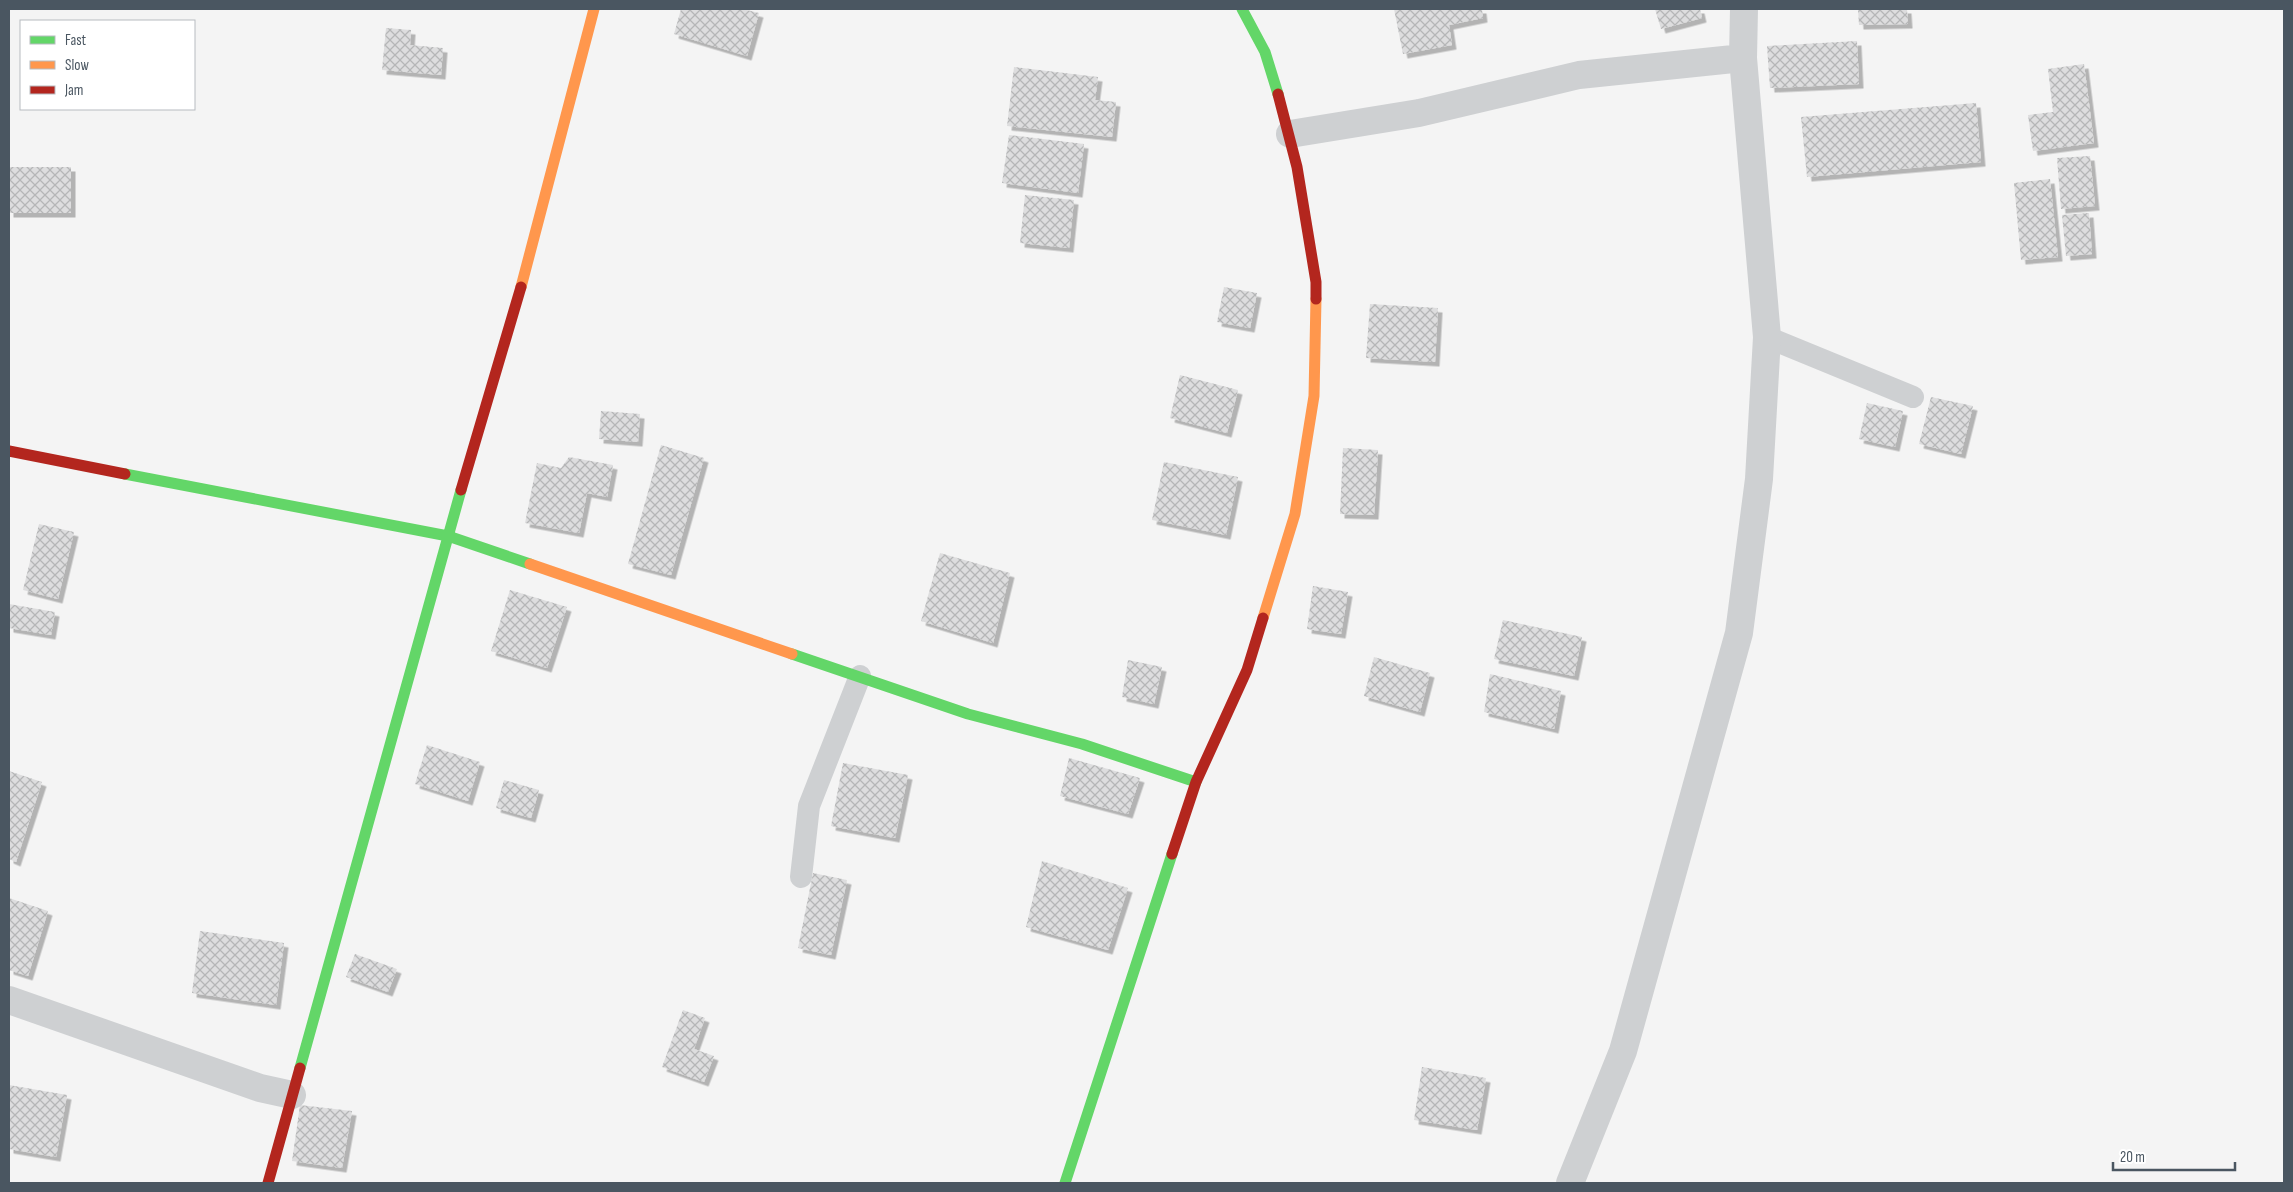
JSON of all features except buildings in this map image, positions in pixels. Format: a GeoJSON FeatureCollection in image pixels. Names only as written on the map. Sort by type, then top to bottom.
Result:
{"type":"FeatureCollection","features":[{"type":"Feature","properties":{"kind":"street"},"geometry":{"type":"LineString","coordinates":[[268,1183],[448,536],[528,265],[594,9]]}},
{"type":"Feature","properties":{"kind":"street"},"geometry":{"type":"LineString","coordinates":[[1065,1183],[1196,782],[1247,670],[1295,514],[1314,396],[1316,282],[1290,134],[1265,52],[1242,9]]}},
{"type":"Feature","properties":{"kind":"street"},"geometry":{"type":"LineString","coordinates":[[1570,1183],[1623,1051],[1739,633],[1759,479],[1767,337],[1743,58],[1744,9]]}},
{"type":"Feature","properties":{"kind":"street"},"geometry":{"type":"LineString","coordinates":[[1290,134],[1419,114],[1579,75],[1743,58]]}},
{"type":"Feature","properties":{"kind":"street"},"geometry":{"type":"LineString","coordinates":[[9,452],[448,536],[968,714],[1082,744],[1196,782]]}},
{"type":"Feature","properties":{"kind":"street"},"geometry":{"type":"LineString","coordinates":[[9,1000],[260,1088],[292,1095]]}},
{"type":"Feature","properties":{"kind":"lane"},"geometry":{"type":"LineString","coordinates":[[1767,337],[1912,397]]}},
{"type":"Feature","properties":{"kind":"lane"},"geometry":{"type":"LineString","coordinates":[[801,877],[809,806],[860,676]]}},
{"type":"Feature","properties":{"kind":"traffic: fast"},"geometry":{"type":"LineString","coordinates":[[1242,9],[1265,52],[1278,94]]}},
{"type":"Feature","properties":{"kind":"traffic: fast"},"geometry":{"type":"LineString","coordinates":[[125,474],[448,536],[530,564]]}},
{"type":"Feature","properties":{"kind":"traffic: fast"},"geometry":{"type":"LineString","coordinates":[[300,1068],[461,490]]}},
{"type":"Feature","properties":{"kind":"traffic: fast"},"geometry":{"type":"LineString","coordinates":[[792,654],[968,714],[1082,744],[1196,782]]}},
{"type":"Feature","properties":{"kind":"traffic: fast"},"geometry":{"type":"LineString","coordinates":[[1065,1183],[1172,854]]}},
{"type":"Feature","properties":{"kind":"traffic: slow"},"geometry":{"type":"LineString","coordinates":[[521,287],[594,9]]}},
{"type":"Feature","properties":{"kind":"traffic: slow"},"geometry":{"type":"LineString","coordinates":[[1263,618],[1295,514],[1314,396],[1316,299]]}},
{"type":"Feature","properties":{"kind":"traffic: slow"},"geometry":{"type":"LineString","coordinates":[[530,564],[792,654]]}},
{"type":"Feature","properties":{"kind":"traffic: jam"},"geometry":{"type":"LineString","coordinates":[[1278,94],[1297,167],[1316,282],[1316,299]]}},
{"type":"Feature","properties":{"kind":"traffic: jam"},"geometry":{"type":"LineString","coordinates":[[461,490],[521,287]]}},
{"type":"Feature","properties":{"kind":"traffic: jam"},"geometry":{"type":"LineString","coordinates":[[9,451],[125,474]]}},
{"type":"Feature","properties":{"kind":"traffic: jam"},"geometry":{"type":"LineString","coordinates":[[1172,854],[1196,782],[1247,670],[1263,618]]}},
{"type":"Feature","properties":{"kind":"traffic: jam"},"geometry":{"type":"LineString","coordinates":[[268,1183],[300,1068]]}}]}
